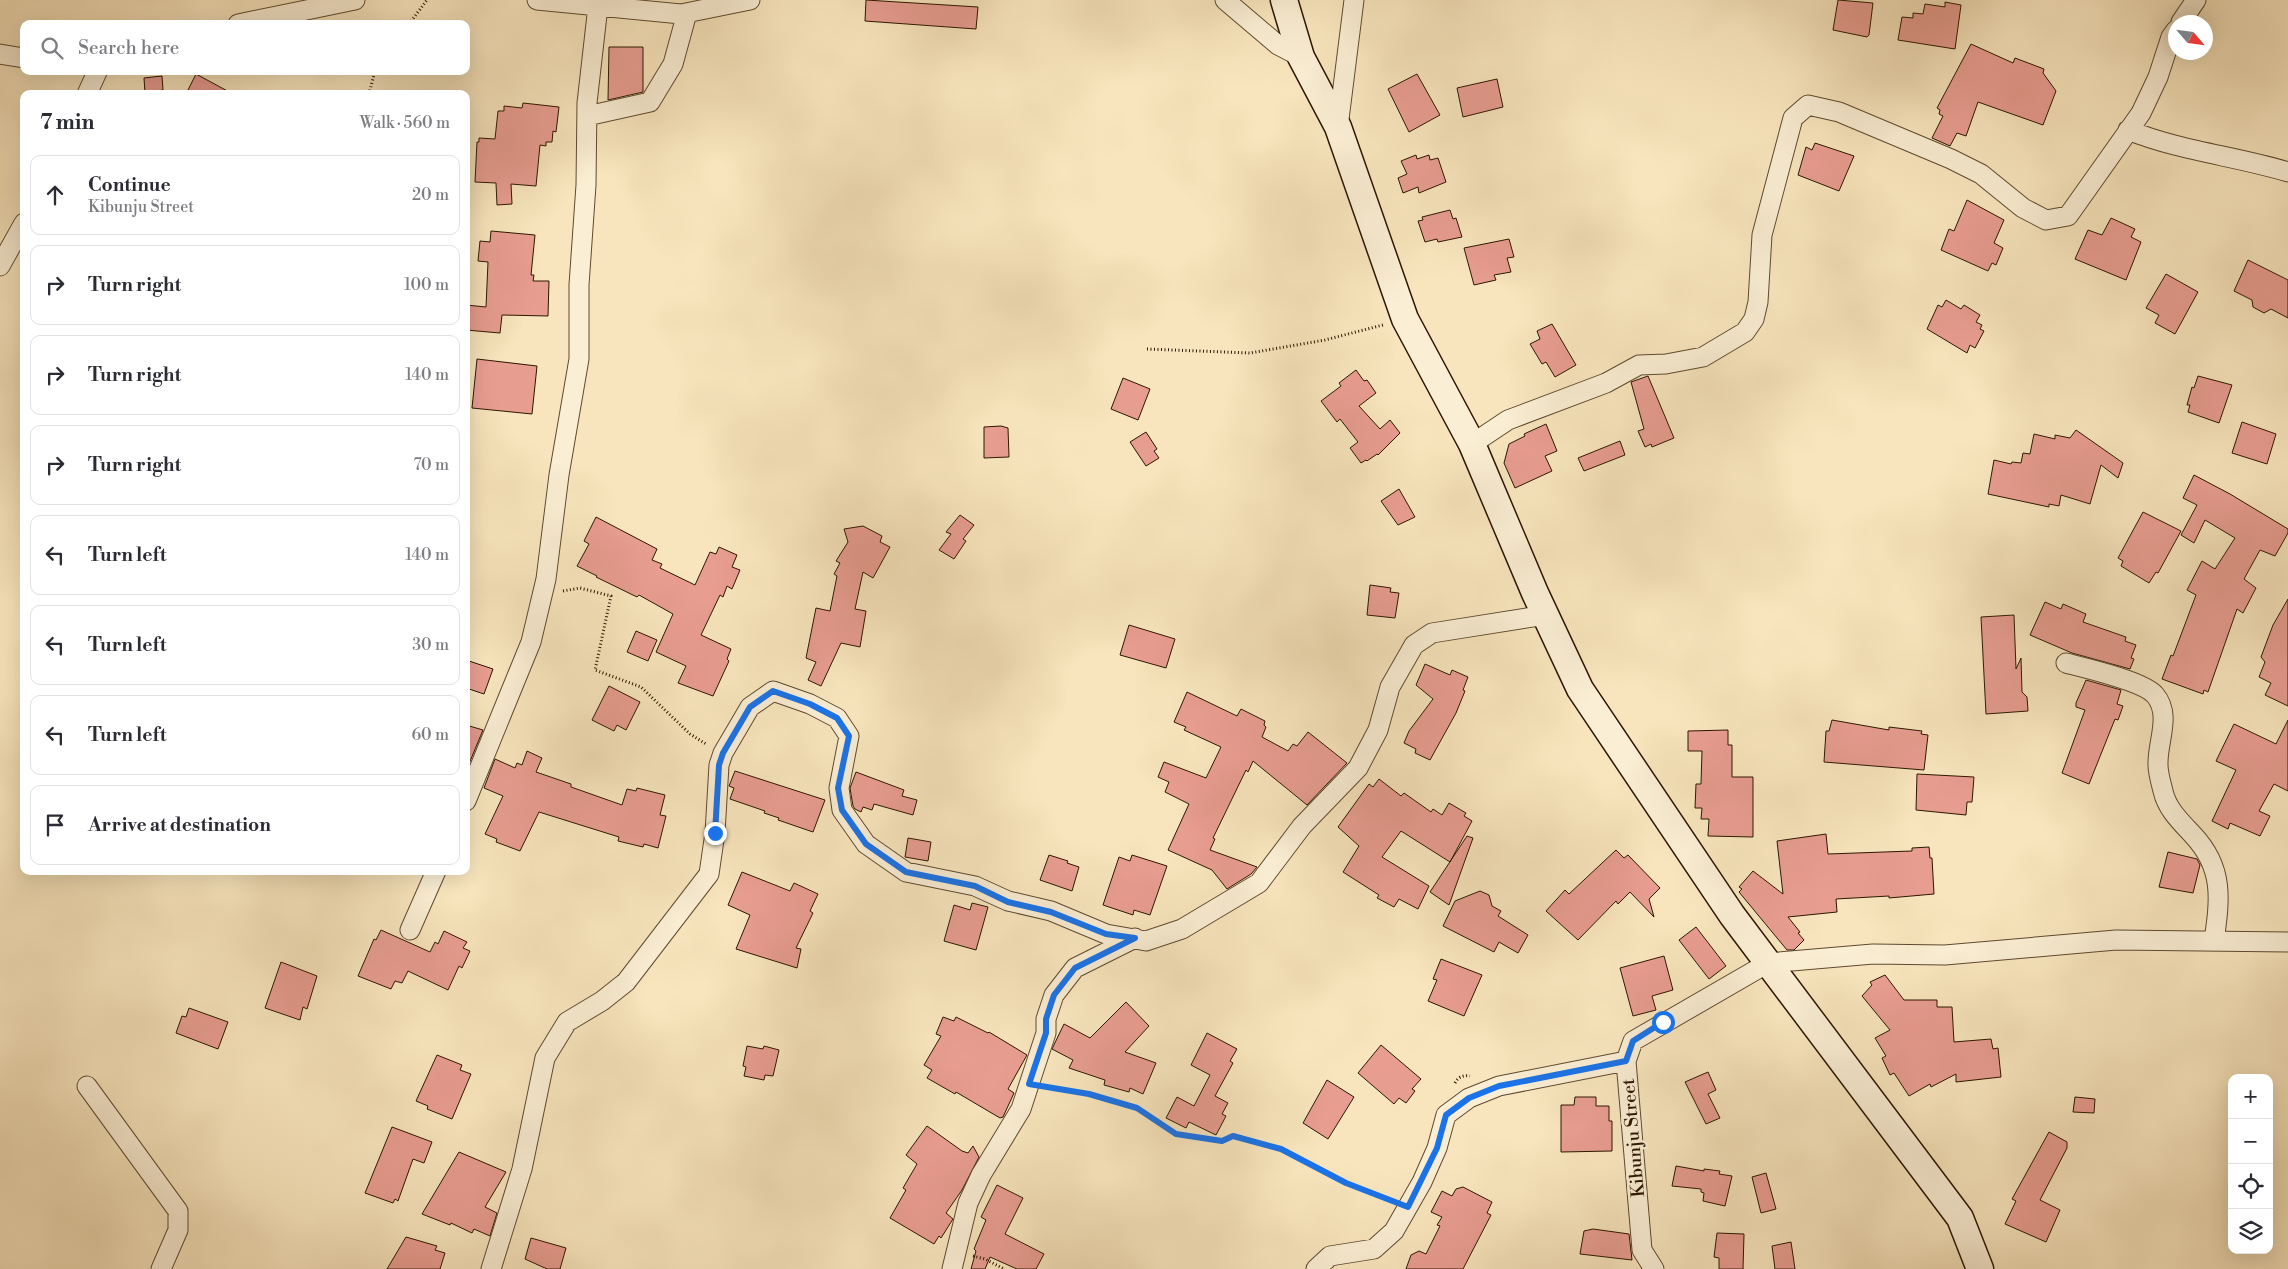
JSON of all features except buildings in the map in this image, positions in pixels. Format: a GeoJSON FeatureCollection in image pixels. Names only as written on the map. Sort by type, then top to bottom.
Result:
{"type":"FeatureCollection","features":[{"type":"Feature","properties":{"kind":"street"},"geometry":{"type":"LineString","coordinates":[[258,20],[355,0]]}},
{"type":"Feature","properties":{"kind":"street"},"geometry":{"type":"LineString","coordinates":[[537,0],[687,13],[750,0]]}},
{"type":"Feature","properties":{"kind":"street"},"geometry":{"type":"LineString","coordinates":[[1225,0],[1278,44],[1301,57]]}},
{"type":"Feature","properties":{"kind":"street"},"geometry":{"type":"LineString","coordinates":[[1284,0],[1301,57],[1338,127],[1405,319],[1472,444],[1535,593],[1580,690],[1732,915],[1960,1218],[1980,1269]]}},
{"type":"Feature","properties":{"kind":"street"},"geometry":{"type":"LineString","coordinates":[[1338,127],[1354,0]]}},
{"type":"Feature","properties":{"kind":"street"},"geometry":{"type":"LineString","coordinates":[[2186,15],[2196,0]]}},
{"type":"Feature","properties":{"kind":"street"},"geometry":{"type":"LineString","coordinates":[[470,791],[531,642],[543,593],[558,476],[579,359],[579,285],[586,185],[587,116],[598,6]]}},
{"type":"Feature","properties":{"kind":"street"},"geometry":{"type":"LineString","coordinates":[[587,116],[650,102],[673,64],[687,13]]}},
{"type":"Feature","properties":{"kind":"street"},"geometry":{"type":"LineString","coordinates":[[1472,444],[1508,420],[1606,383],[1639,365],[1666,364],[1703,357],[1745,332],[1754,319],[1758,302],[1762,235],[1793,118],[1808,105],[1839,112],[1952,159],[1981,174],[2023,208],[2046,220],[2068,216],[2140,113],[2158,78],[2168,46]]}},
{"type":"Feature","properties":{"kind":"street"},"geometry":{"type":"LineString","coordinates":[[0,54],[20,57]]}},
{"type":"Feature","properties":{"kind":"street"},"geometry":{"type":"LineString","coordinates":[[89,90],[95,75]]}},
{"type":"Feature","properties":{"kind":"street"},"geometry":{"type":"LineString","coordinates":[[2128,130],[2159,142],[2263,164],[2288,172]]}},
{"type":"Feature","properties":{"kind":"street"},"geometry":{"type":"LineString","coordinates":[[0,266],[20,231]]}},
{"type":"Feature","properties":{"kind":"street"},"geometry":{"type":"LineString","coordinates":[[491,1269],[522,1169],[545,1058],[567,1022],[602,1001],[626,982],[709,874],[715,833],[719,765],[723,753],[750,707],[773,691],[810,704],[837,718],[849,736],[838,788],[842,810],[866,844],[906,872],[975,886],[1008,902],[1051,912],[1106,934],[1146,940],[1182,929],[1259,884],[1302,826],[1358,768],[1378,730],[1390,687],[1414,645],[1432,633],[1546,615]]}},
{"type":"Feature","properties":{"kind":"street"},"geometry":{"type":"LineString","coordinates":[[2066,663],[2122,679],[2154,694],[2161,705],[2164,726],[2158,766],[2164,794],[2172,812],[2202,845],[2211,859],[2218,878],[2218,911],[2214,941]]}},
{"type":"Feature","properties":{"kind":"street"},"geometry":{"type":"LineString","coordinates":[[410,930],[434,875]]}},
{"type":"Feature","properties":{"kind":"street"},"geometry":{"type":"LineString","coordinates":[[954,1260],[968,1203],[981,1175],[1021,1109],[1046,1033],[1046,1019],[1054,995],[1075,968],[1135,938]]}},
{"type":"Feature","properties":{"kind":"street"},"geometry":{"type":"LineString","coordinates":[[1768,963],[1873,954],[1945,955],[2116,940],[2288,942]]}},
{"type":"Feature","properties":{"kind":"street","name":"Kibunju Street"},"geometry":{"type":"LineString","coordinates":[[1654,1269],[1642,1250],[1626,1061],[1633,1041],[1768,963]]}},
{"type":"Feature","properties":{"kind":"street"},"geometry":{"type":"LineString","coordinates":[[1316,1269],[1330,1256],[1374,1249],[1394,1231],[1437,1148],[1446,1115],[1469,1098],[1499,1086],[1626,1061]]}},
{"type":"Feature","properties":{"kind":"street"},"geometry":{"type":"LineString","coordinates":[[87,1086],[178,1211],[178,1230],[161,1269]]}},
{"type":"Feature","properties":{"kind":"path"},"geometry":{"type":"LineString","coordinates":[[412,20],[427,0]]}},
{"type":"Feature","properties":{"kind":"path"},"geometry":{"type":"LineString","coordinates":[[370,90],[374,75]]}},
{"type":"Feature","properties":{"kind":"path"},"geometry":{"type":"LineString","coordinates":[[1147,349],[1250,353],[1325,340],[1405,319]]}},
{"type":"Feature","properties":{"kind":"path"},"geometry":{"type":"LineString","coordinates":[[543,593],[580,588],[611,596],[595,670],[641,687],[690,734],[723,753]]}},
{"type":"Feature","properties":{"kind":"path"},"geometry":{"type":"LineString","coordinates":[[1029,1084],[1089,1094],[1137,1108],[1176,1134],[1222,1141],[1233,1136],[1281,1149],[1346,1183],[1408,1207]]}},
{"type":"Feature","properties":{"kind":"path"},"geometry":{"type":"LineString","coordinates":[[954,1260],[985,1259],[1004,1269]]}},
{"type":"Feature","properties":{"kind":"route"},"geometry":{"type":"LineString","coordinates":[[715,833],[719,765],[723,753],[750,707],[773,691],[810,704],[837,718],[849,736],[838,788],[842,810],[866,844],[906,872],[944,878],[975,886],[1008,902],[1051,912],[1106,934],[1135,938],[1075,968],[1054,995],[1046,1019],[1046,1033],[1029,1084],[1089,1094],[1137,1108],[1176,1134],[1222,1141],[1233,1136],[1281,1149],[1346,1183],[1408,1207],[1422,1182],[1437,1148],[1446,1115],[1469,1098],[1499,1086],[1626,1061],[1633,1041],[1663,1022]]}}]}
